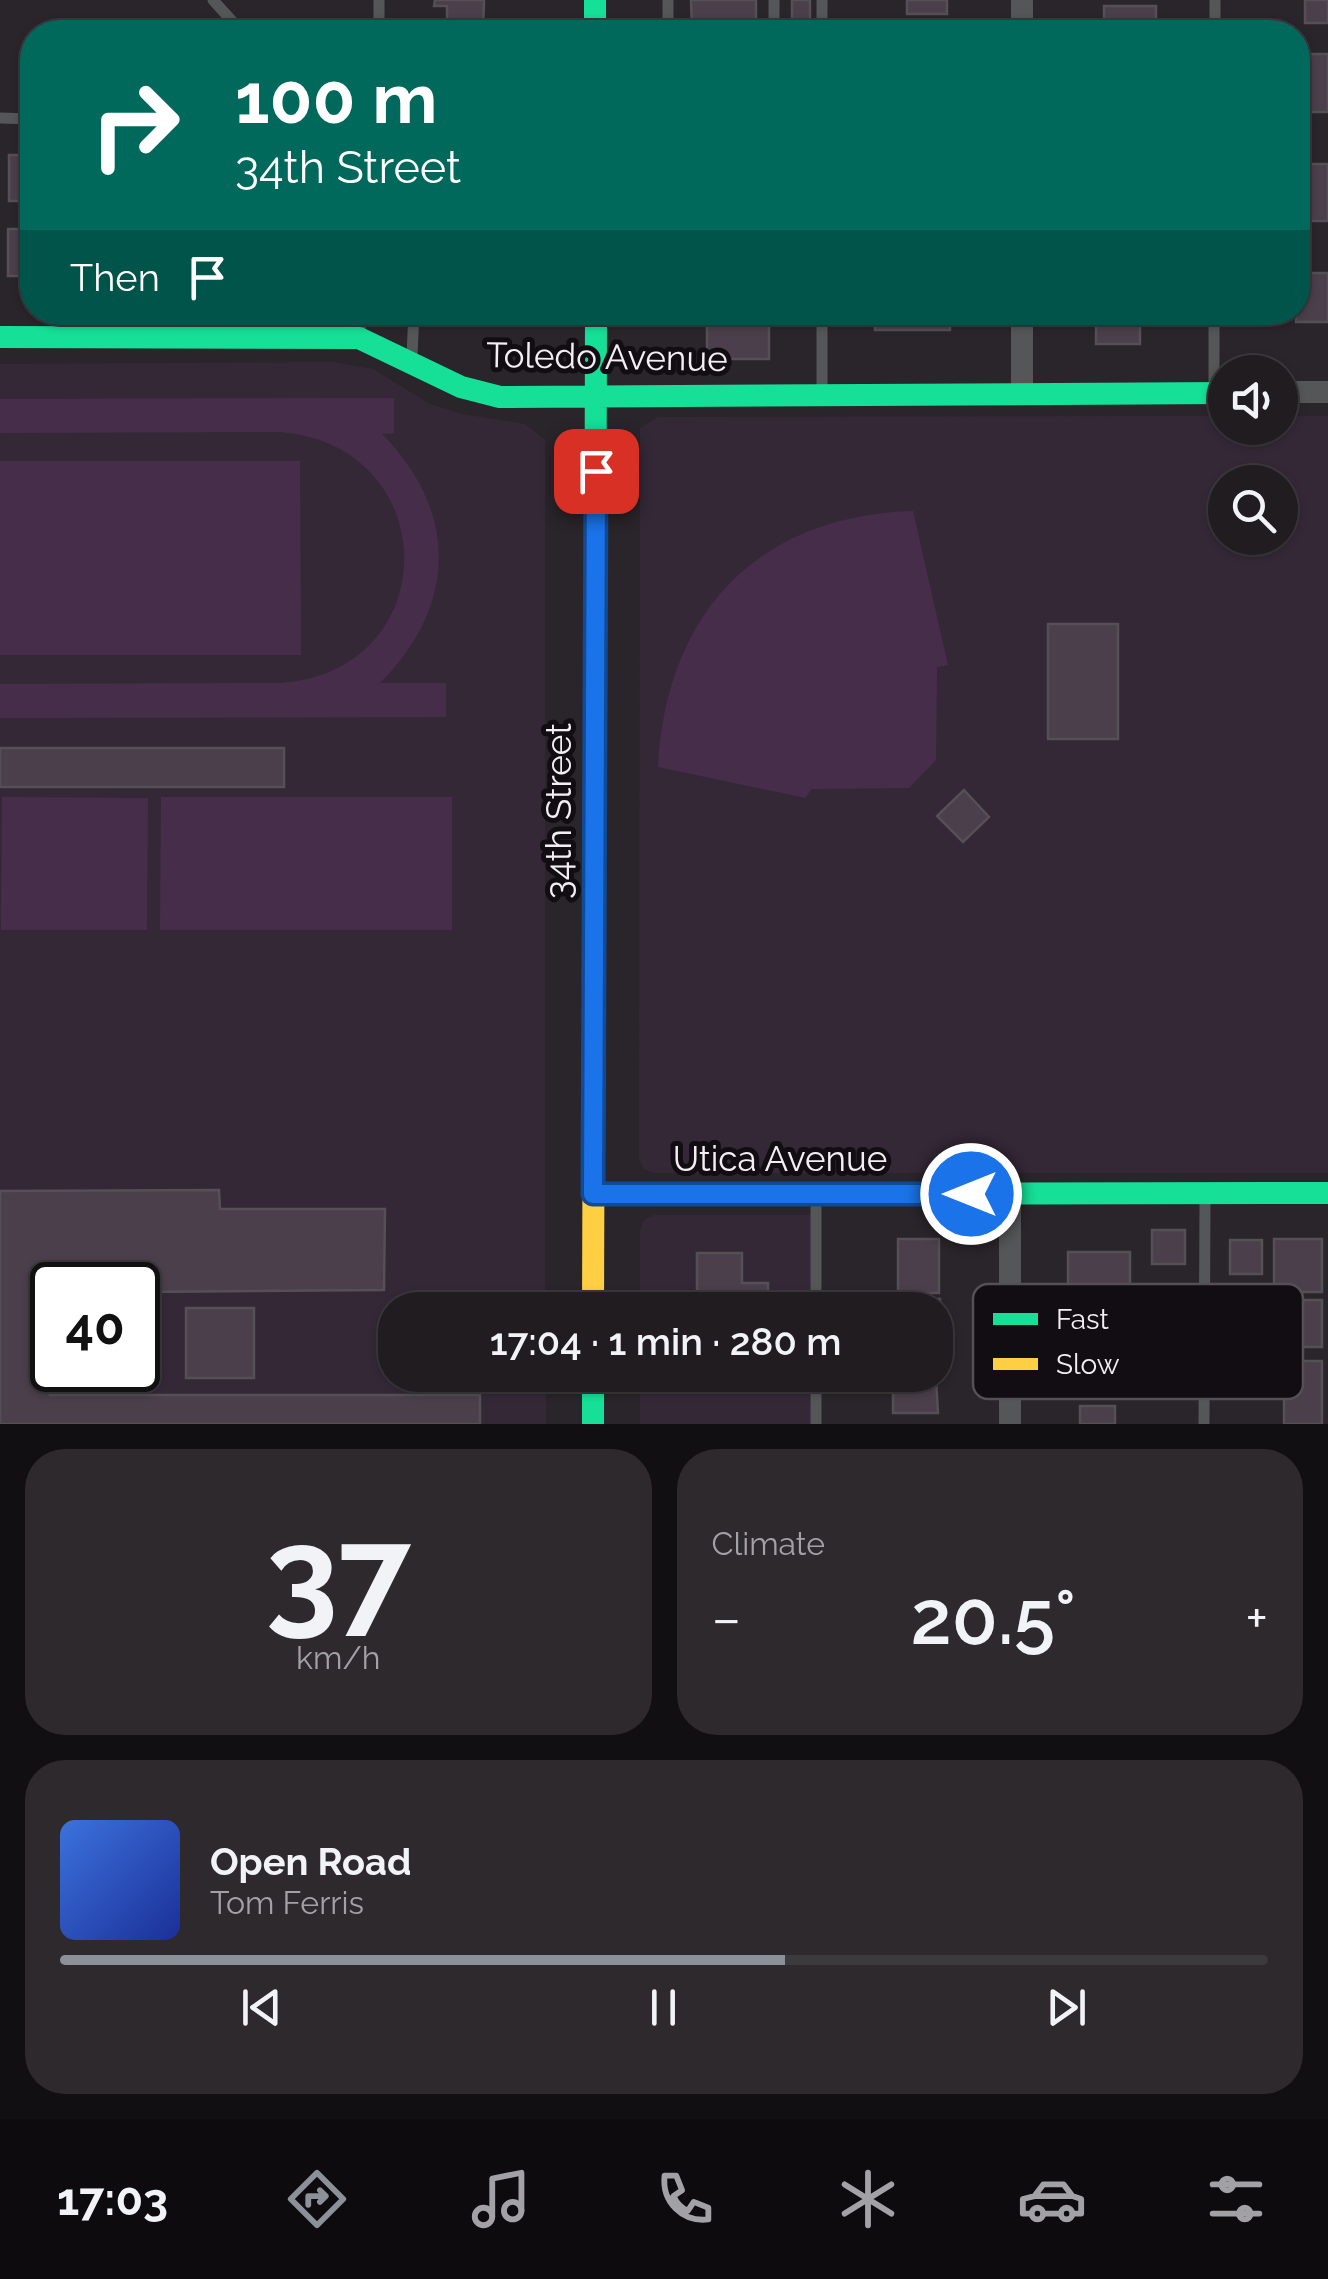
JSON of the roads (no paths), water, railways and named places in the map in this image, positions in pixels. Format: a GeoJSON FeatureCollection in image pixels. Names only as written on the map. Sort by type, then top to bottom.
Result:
{"type":"FeatureCollection","features":[{"type":"Feature","properties":{"kind":"street","name":"34th Street"},"geometry":{"type":"LineString","coordinates":[[593,1292],[596,325]]}},
{"type":"Feature","properties":{"kind":"street"},"geometry":{"type":"LineString","coordinates":[[1022,325],[1022,393]]}},
{"type":"Feature","properties":{"kind":"street","name":"Toledo Avenue"},"geometry":{"type":"LineString","coordinates":[[0,337],[359,338],[379,343],[441,381],[481,395],[1208,393]]}},
{"type":"Feature","properties":{"kind":"street"},"geometry":{"type":"LineString","coordinates":[[1298,392],[1328,392]]}},
{"type":"Feature","properties":{"kind":"street","name":"Utica Avenue"},"geometry":{"type":"LineString","coordinates":[[593,1194],[1328,1193]]}},
{"type":"Feature","properties":{"kind":"street"},"geometry":{"type":"LineString","coordinates":[[1010,1194],[1010,1284]]}},
{"type":"Feature","properties":{"kind":"street"},"geometry":{"type":"LineString","coordinates":[[593,1392],[593,1424]]}},
{"type":"Feature","properties":{"kind":"lane"},"geometry":{"type":"LineString","coordinates":[[214,0],[231,20]]}},
{"type":"Feature","properties":{"kind":"lane"},"geometry":{"type":"LineString","coordinates":[[359,338],[360,325]]}},
{"type":"Feature","properties":{"kind":"lane"},"geometry":{"type":"LineString","coordinates":[[412,364],[414,325]]}},
{"type":"Feature","properties":{"kind":"lane"},"geometry":{"type":"LineString","coordinates":[[822,325],[822,394]]}},
{"type":"Feature","properties":{"kind":"lane"},"geometry":{"type":"LineString","coordinates":[[1215,325],[1217,355]]}},
{"type":"Feature","properties":{"kind":"lane"},"geometry":{"type":"LineString","coordinates":[[816,1194],[816,1292]]}},
{"type":"Feature","properties":{"kind":"lane"},"geometry":{"type":"LineString","coordinates":[[1205,1194],[1205,1284]]}},
{"type":"Feature","properties":{"kind":"lane"},"geometry":{"type":"LineString","coordinates":[[816,1392],[816,1424]]}},
{"type":"Feature","properties":{"kind":"lane"},"geometry":{"type":"LineString","coordinates":[[1204,1399],[1204,1424]]}}]}
